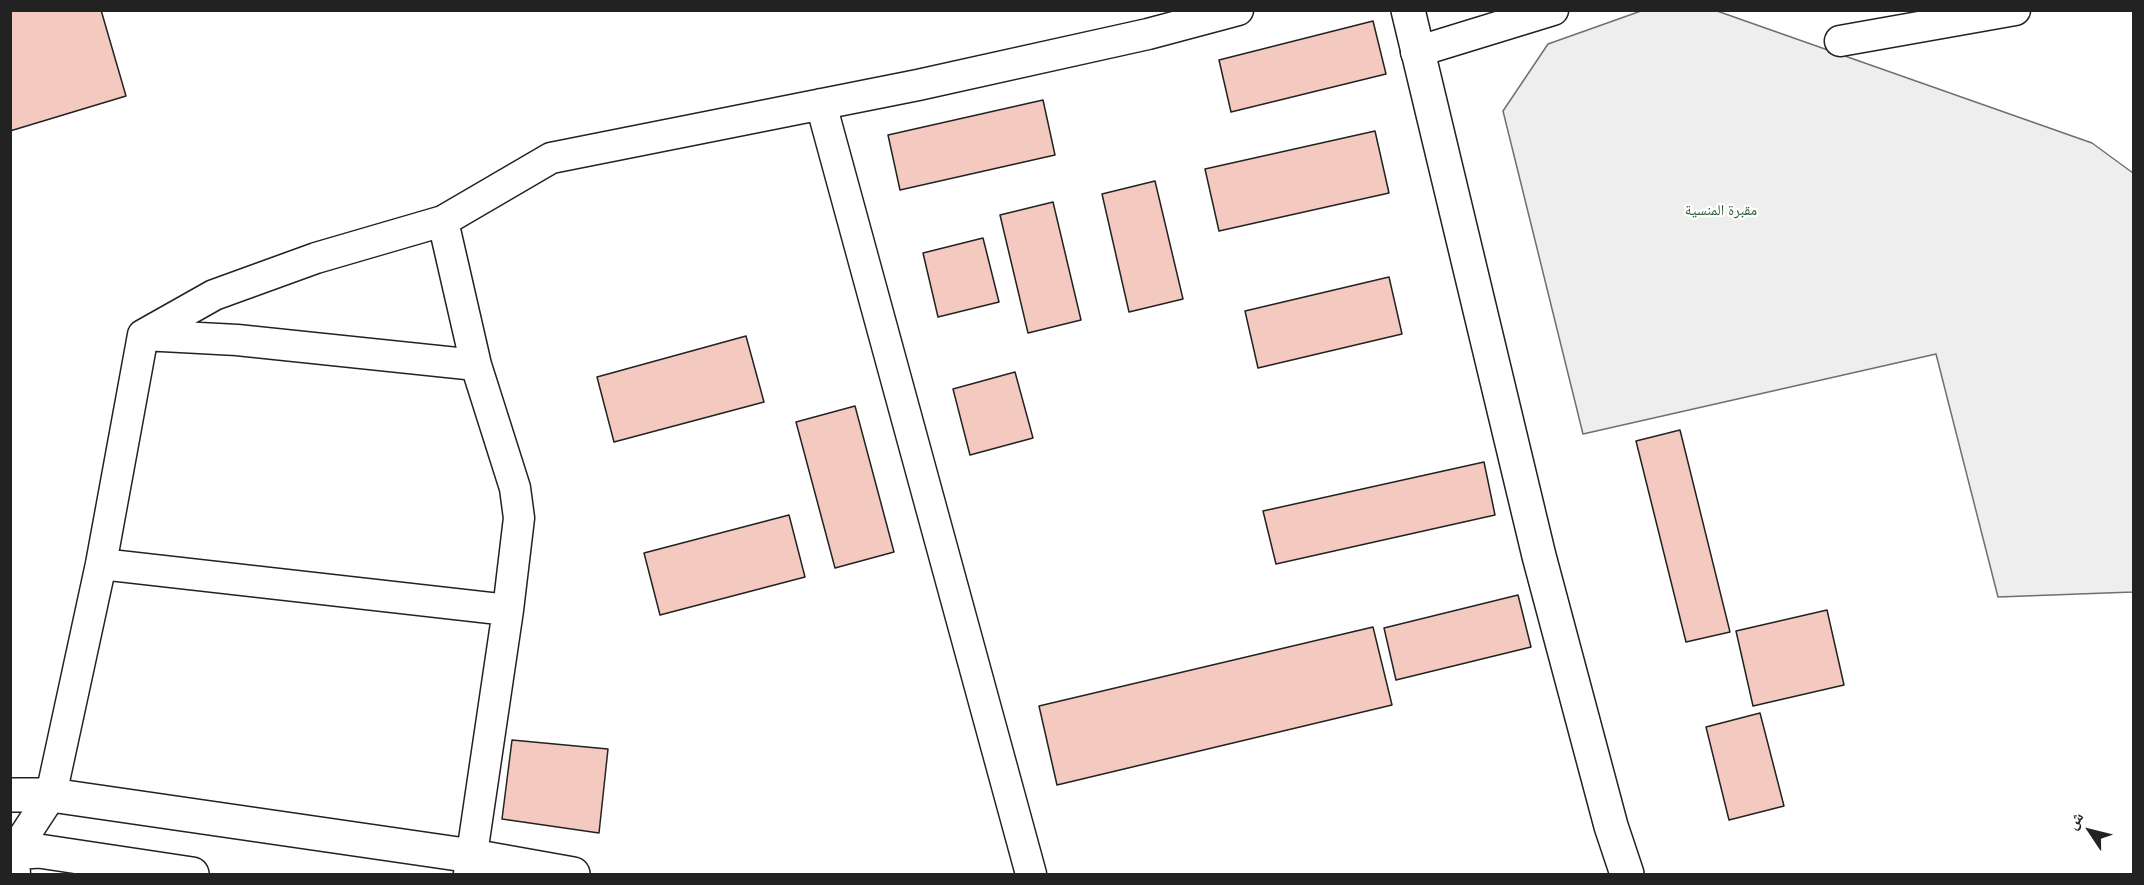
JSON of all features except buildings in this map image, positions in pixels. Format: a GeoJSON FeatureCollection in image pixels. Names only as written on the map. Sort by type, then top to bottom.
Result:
{"type":"FeatureCollection","features":[{"type":"Feature","properties":{"kind":"street"},"geometry":{"type":"LineString","coordinates":[[143,335],[214,295],[316,258],[443,220],[551,158],[821,104],[1148,34],[1238,10]]}},
{"type":"Feature","properties":{"kind":"street"},"geometry":{"type":"LineString","coordinates":[[1407,10],[1539,556],[1611,826],[1627,874]]}},
{"type":"Feature","properties":{"kind":"street"},"geometry":{"type":"LineString","coordinates":[[1416,52],[1553,10]]}},
{"type":"Feature","properties":{"kind":"street"},"geometry":{"type":"LineString","coordinates":[[1840,41],[2015,10]]}},
{"type":"Feature","properties":{"kind":"street"},"geometry":{"type":"LineString","coordinates":[[821,104],[1031,874]]}},
{"type":"Feature","properties":{"kind":"street"},"geometry":{"type":"LineString","coordinates":[[443,220],[476,365],[515,488],[519,518],[508,610],[470,865]]}},
{"type":"Feature","properties":{"kind":"street"},"geometry":{"type":"LineString","coordinates":[[143,335],[237,340],[476,365]]}},
{"type":"Feature","properties":{"kind":"street"},"geometry":{"type":"LineString","coordinates":[[13,860],[51,795],[101,564],[143,335]]}},
{"type":"Feature","properties":{"kind":"street"},"geometry":{"type":"LineString","coordinates":[[101,564],[508,610]]}},
{"type":"Feature","properties":{"kind":"street"},"geometry":{"type":"LineString","coordinates":[[10,795],[51,795],[470,865],[573,874]]}},
{"type":"Feature","properties":{"kind":"street"},"geometry":{"type":"LineString","coordinates":[[13,860],[39,851],[192,874]]}},
{"type":"Feature","properties":{"kind":"green space","name":"مقبرة المنسية"},"geometry":{"type":"Polygon","coordinates":[[[1641,11],[1717,11],[2092,143],[2133,173],[2133,592],[1998,597],[1936,354],[1583,434],[1503,111],[1548,44],[1641,11]]]}}]}
